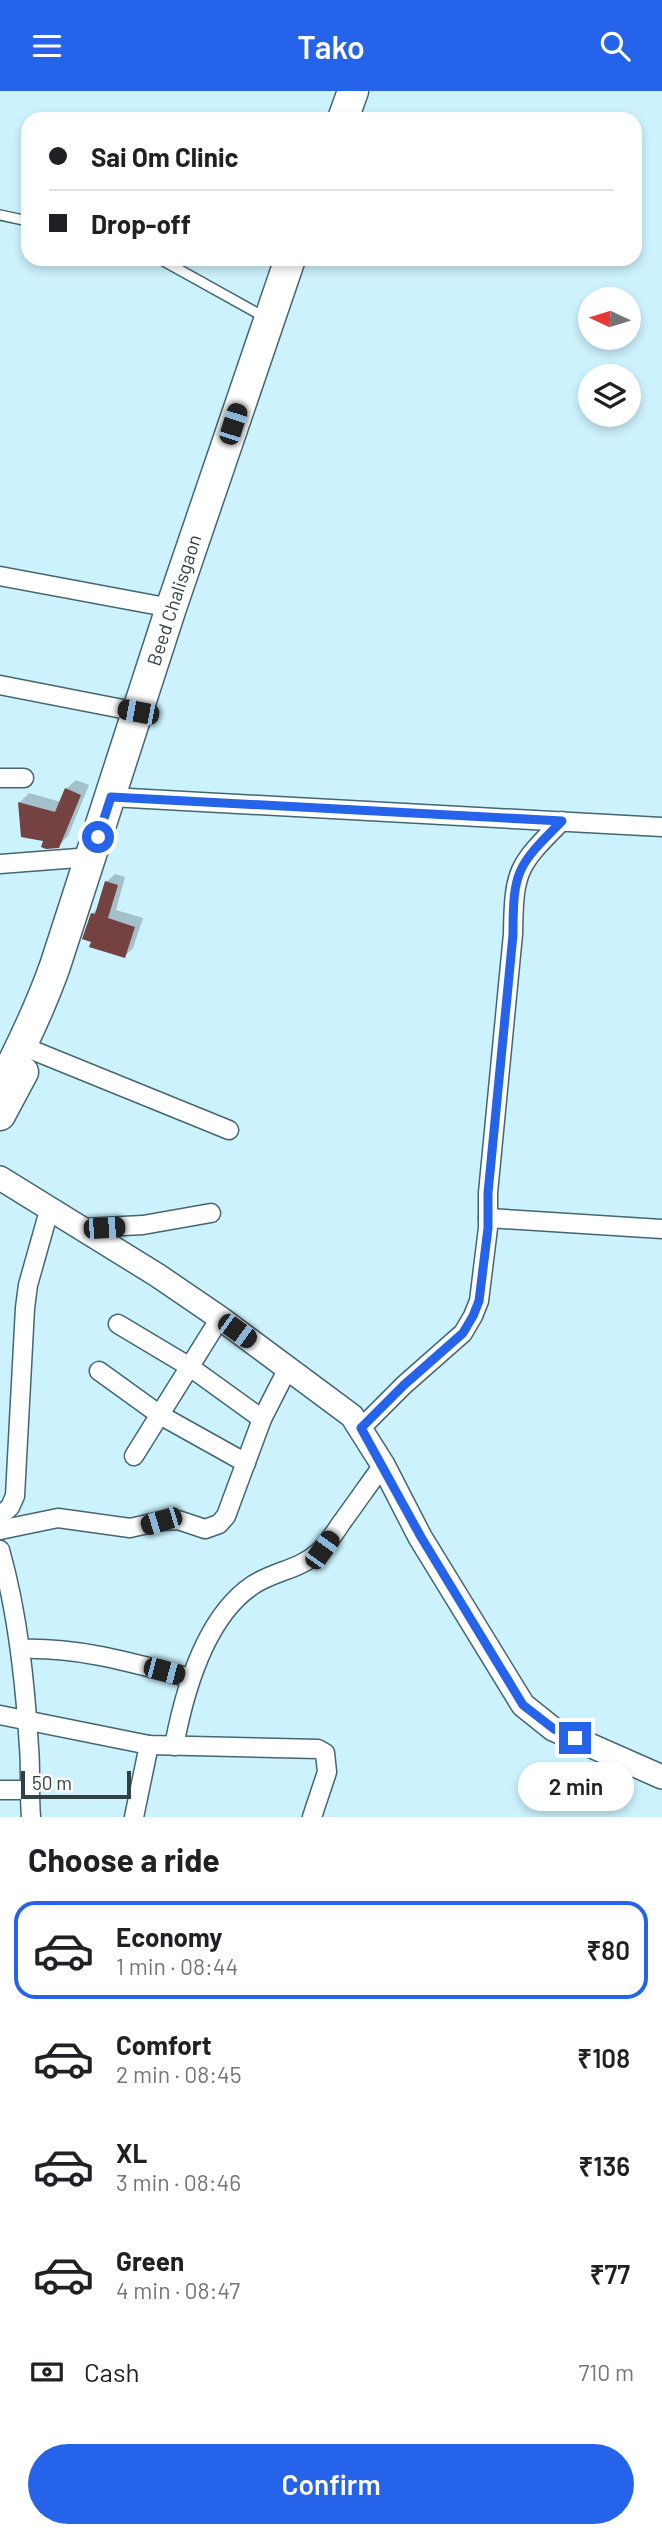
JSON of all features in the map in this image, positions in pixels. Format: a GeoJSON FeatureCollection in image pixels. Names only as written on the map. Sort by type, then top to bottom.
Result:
{"type":"FeatureCollection","features":[{"type":"Feature","properties":{"kind":"highway"},"geometry":{"type":"LineString","coordinates":[[346,112],[353,91]]}},
{"type":"Feature","properties":{"kind":"highway","name":"Beed Chalisgaon"},"geometry":{"type":"LineString","coordinates":[[0,1115],[17,1086],[171,608],[287,266]]}},
{"type":"Feature","properties":{"kind":"highway","name":"Beed Chalisgaon"},"geometry":{"type":"LineString","coordinates":[[0,1088],[25,1035],[33,1036]]}},
{"type":"Feature","properties":{"kind":"street"},"geometry":{"type":"LineString","coordinates":[[0,576],[171,608]]}},
{"type":"Feature","properties":{"kind":"street"},"geometry":{"type":"LineString","coordinates":[[0,685],[138,712]]}},
{"type":"Feature","properties":{"kind":"street"},"geometry":{"type":"LineString","coordinates":[[0,778],[24,778]]}},
{"type":"Feature","properties":{"kind":"street"},"geometry":{"type":"LineString","coordinates":[[111,797],[662,827]]}},
{"type":"Feature","properties":{"kind":"street"},"geometry":{"type":"LineString","coordinates":[[361,1428],[404,1385],[463,1333],[479,1301],[513,935],[513,895],[519,872],[528,855],[562,821]]}},
{"type":"Feature","properties":{"kind":"street"},"geometry":{"type":"LineString","coordinates":[[0,864],[91,857]]}},
{"type":"Feature","properties":{"kind":"street"},"geometry":{"type":"LineString","coordinates":[[33,1036],[229,1130]]}},
{"type":"Feature","properties":{"kind":"street"},"geometry":{"type":"LineString","coordinates":[[0,1178],[85,1229],[220,1318],[352,1416],[383,1465],[421,1537],[523,1705],[554,1729],[662,1777]]}},
{"type":"Feature","properties":{"kind":"street"},"geometry":{"type":"LineString","coordinates":[[0,1516],[10,1507],[15,1496],[25,1308],[28,1286],[50,1207]]}},
{"type":"Feature","properties":{"kind":"street"},"geometry":{"type":"LineString","coordinates":[[85,1229],[155,1224],[211,1213]]}},
{"type":"Feature","properties":{"kind":"street"},"geometry":{"type":"LineString","coordinates":[[488,1218],[662,1229]]}},
{"type":"Feature","properties":{"kind":"street"},"geometry":{"type":"LineString","coordinates":[[134,1456],[220,1318]]}},
{"type":"Feature","properties":{"kind":"street"},"geometry":{"type":"LineString","coordinates":[[118,1324],[190,1367],[262,1419]]}},
{"type":"Feature","properties":{"kind":"street"},"geometry":{"type":"LineString","coordinates":[[0,1530],[58,1518],[130,1528],[168,1520],[205,1529],[219,1524],[226,1517],[262,1419],[288,1368]]}},
{"type":"Feature","properties":{"kind":"street"},"geometry":{"type":"LineString","coordinates":[[99,1371],[160,1415],[246,1463]]}},
{"type":"Feature","properties":{"kind":"street"},"geometry":{"type":"LineString","coordinates":[[174,1746],[190,1678],[208,1640],[226,1612],[242,1593],[256,1583],[297,1567],[322,1550],[383,1465]]}},
{"type":"Feature","properties":{"kind":"street"},"geometry":{"type":"LineString","coordinates":[[0,1550],[15,1612],[20,1649],[27,1720],[31,1817]]}},
{"type":"Feature","properties":{"kind":"street"},"geometry":{"type":"LineString","coordinates":[[20,1649],[71,1650],[190,1678]]}},
{"type":"Feature","properties":{"kind":"street"},"geometry":{"type":"LineString","coordinates":[[0,1715],[149,1745],[318,1749],[325,1753],[327,1773],[312,1817]]}},
{"type":"Feature","properties":{"kind":"street"},"geometry":{"type":"LineString","coordinates":[[134,1817],[149,1745]]}},
{"type":"Feature","properties":{"kind":"street"},"geometry":{"type":"LineString","coordinates":[[0,1790],[30,1790]]}},
{"type":"Feature","properties":{"kind":"lane"},"geometry":{"type":"LineString","coordinates":[[0,215],[21,220]]}},
{"type":"Feature","properties":{"kind":"lane"},"geometry":{"type":"LineString","coordinates":[[173,266],[268,319]]}},
{"type":"Feature","properties":{"kind":"building"},"geometry":{"type":"Polygon","coordinates":[[[65,788],[81,795],[59,848],[46,849],[41,847],[43,841],[21,837],[18,802],[55,812],[65,788]]]}},
{"type":"Feature","properties":{"kind":"building"},"geometry":{"type":"Polygon","coordinates":[[[105,881],[118,885],[108,918],[135,927],[125,958],[89,947],[91,942],[82,939],[91,913],[95,914],[105,881]]]}},
{"type":"Feature","properties":{"kind":"route"},"geometry":{"type":"LineString","coordinates":[[98,837],[111,797],[562,821],[528,855],[519,872],[513,895],[513,935],[488,1193],[488,1228],[479,1301],[463,1333],[404,1385],[361,1428],[421,1537],[523,1705],[554,1729],[575,1738]]}}]}
